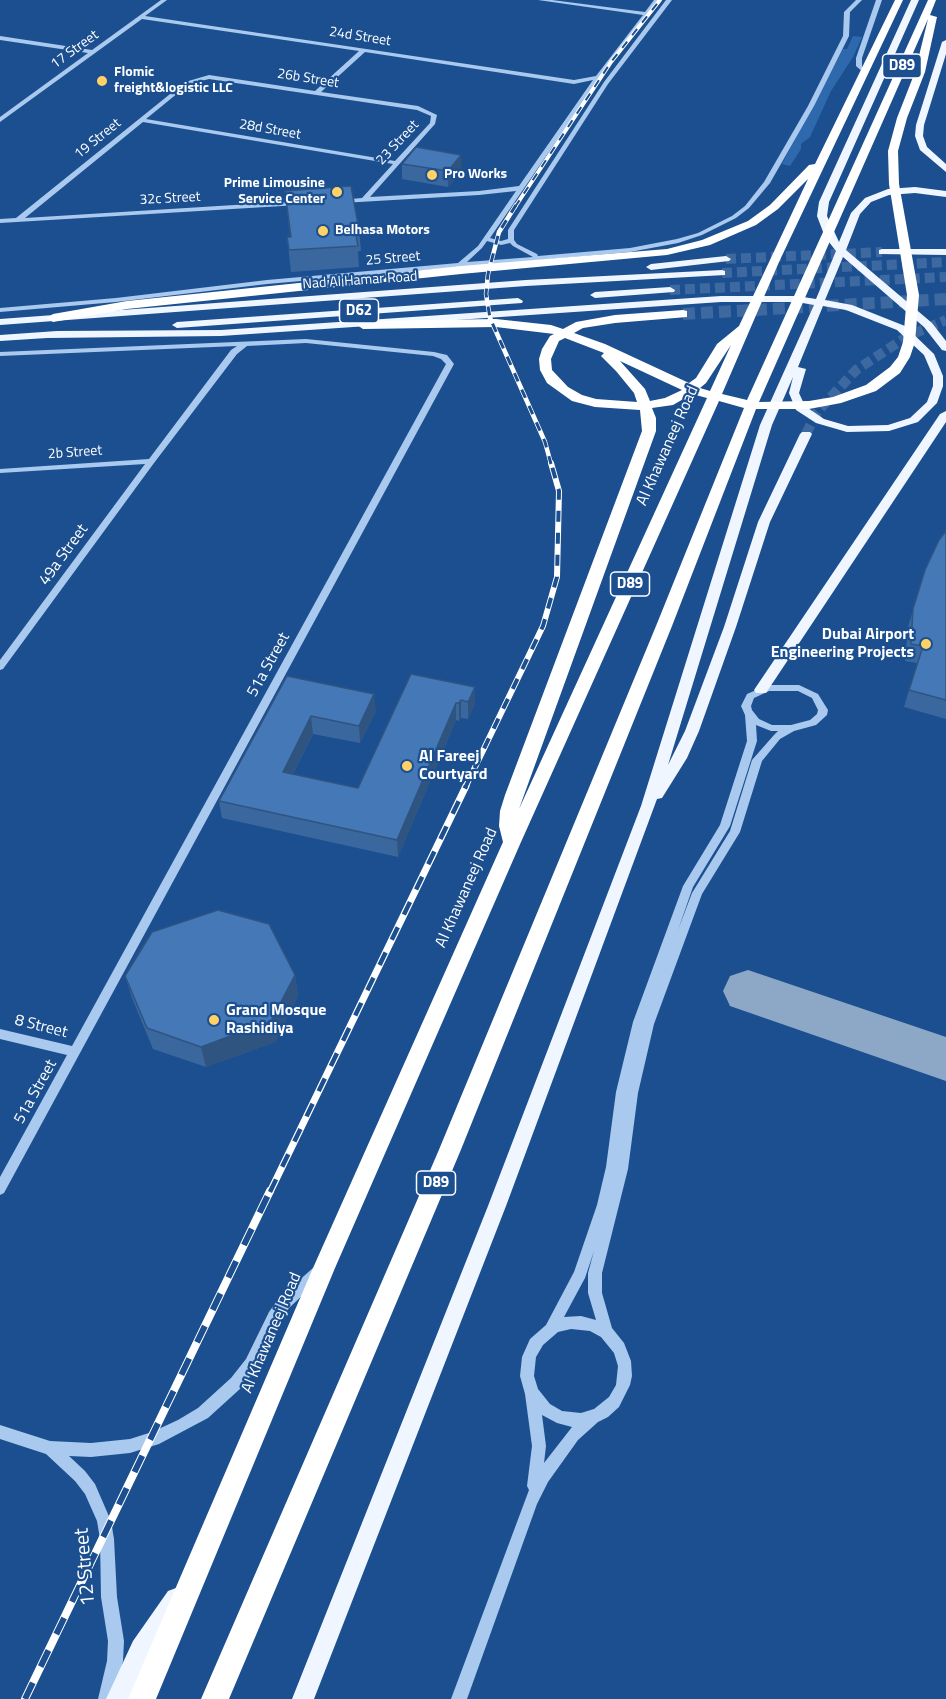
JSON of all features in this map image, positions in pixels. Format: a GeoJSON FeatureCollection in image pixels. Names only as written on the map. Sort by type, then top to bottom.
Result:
{"type":"FeatureCollection","features":[{"type":"Feature","properties":{"kind":"highway","name":"D89"},"geometry":{"type":"LineString","coordinates":[[864,72],[897,2]]}},
{"type":"Feature","properties":{"kind":"highway","name":"D89"},"geometry":{"type":"LineString","coordinates":[[215,1699],[449,1152],[660,635],[766,368],[930,5]]}},
{"type":"Feature","properties":{"kind":"highway"},"geometry":{"type":"LineString","coordinates":[[363,325],[496,323],[537,326],[589,342],[687,388],[720,399],[749,405],[794,406],[823,403],[855,395],[881,383],[895,370],[904,357],[909,342],[913,295],[893,173],[893,151],[898,130],[920,72],[934,22],[930,5]]}},
{"type":"Feature","properties":{"kind":"highway","name":"Al Khawaneej Road"},"geometry":{"type":"LineString","coordinates":[[142,1699],[324,1268],[512,842],[672,493],[819,163],[864,72]]}},
{"type":"Feature","properties":{"kind":"highway"},"geometry":{"type":"LineString","coordinates":[[53,318],[98,309],[192,298],[461,270],[668,252],[715,240],[752,223],[774,207],[803,176],[819,163]]}},
{"type":"Feature","properties":{"kind":"highway"},"geometry":{"type":"LineString","coordinates":[[683,314],[615,319],[580,325],[554,339],[545,359],[546,370],[552,380],[563,390],[595,403],[632,407],[668,402],[693,389],[721,347],[745,325]]}},
{"type":"Feature","properties":{"kind":"highway"},"geometry":{"type":"LineString","coordinates":[[512,842],[509,819],[514,795],[574,628],[646,443],[649,418],[640,392],[632,380],[589,342]]}},
{"type":"Feature","properties":{"kind":"main road"},"geometry":{"type":"LineString","coordinates":[[915,0],[824,202],[822,216],[826,230],[835,245],[928,325],[946,348]]}},
{"type":"Feature","properties":{"kind":"main road"},"geometry":{"type":"LineString","coordinates":[[946,42],[919,136],[923,148],[946,169]]}},
{"type":"Feature","properties":{"kind":"main road"},"geometry":{"type":"LineString","coordinates":[[303,1699],[497,1206],[648,806],[766,425],[798,355],[856,213],[861,206],[877,195],[888,192],[915,190],[946,194]]}},
{"type":"Feature","properties":{"kind":"main road"},"geometry":{"type":"LineString","coordinates":[[882,252],[946,252]]}},
{"type":"Feature","properties":{"kind":"main road"},"geometry":{"type":"LineString","coordinates":[[526,283],[628,269],[726,260]]}},
{"type":"Feature","properties":{"kind":"main road","name":"Nad Al Hamar Road"},"geometry":{"type":"LineString","coordinates":[[0,322],[526,283],[722,273]]}},
{"type":"Feature","properties":{"kind":"main road"},"geometry":{"type":"LineString","coordinates":[[563,298],[670,290]]}},
{"type":"Feature","properties":{"kind":"main road"},"geometry":{"type":"LineString","coordinates":[[48,335],[212,333],[363,325],[527,305],[797,299],[825,302],[866,312],[901,328],[929,354],[935,365],[938,386],[932,403],[914,420],[889,428],[847,429],[820,421],[800,408],[794,393],[802,364],[798,355]]}},
{"type":"Feature","properties":{"kind":"main road","name":"Nad Al Hamar Road"},"geometry":{"type":"LineString","coordinates":[[0,338],[527,305]]}},
{"type":"Feature","properties":{"kind":"main road"},"geometry":{"type":"LineString","coordinates":[[761,690],[946,414]]}},
{"type":"Feature","properties":{"kind":"main road"},"geometry":{"type":"LineString","coordinates":[[648,806],[671,773],[688,738],[730,627],[764,522],[806,435]]}},
{"type":"Feature","properties":{"kind":"main road"},"geometry":{"type":"LineString","coordinates":[[117,1699],[141,1649],[171,1604],[191,1581]]}},
{"type":"Feature","properties":{"kind":"street","name":"17 Street"},"geometry":{"type":"LineString","coordinates":[[0,120],[164,0]]}},
{"type":"Feature","properties":{"kind":"street"},"geometry":{"type":"LineString","coordinates":[[542,0],[645,14]]}},
{"type":"Feature","properties":{"kind":"street"},"geometry":{"type":"LineString","coordinates":[[460,264],[480,247],[597,78],[657,0]]}},
{"type":"Feature","properties":{"kind":"street"},"geometry":{"type":"LineString","coordinates":[[541,257],[521,250],[511,240],[511,230],[606,83],[669,0]]}},
{"type":"Feature","properties":{"kind":"street"},"geometry":{"type":"LineString","coordinates":[[846,19],[849,7],[859,0]]}},
{"type":"Feature","properties":{"kind":"street"},"geometry":{"type":"LineString","coordinates":[[864,72],[859,66],[859,58],[879,0]]}},
{"type":"Feature","properties":{"kind":"street"},"geometry":{"type":"LineString","coordinates":[[846,19],[855,7],[866,6],[874,15]]}},
{"type":"Feature","properties":{"kind":"street","name":"24d Street"},"geometry":{"type":"LineString","coordinates":[[141,17],[574,82],[597,78]]}},
{"type":"Feature","properties":{"kind":"street","name":"25 Street"},"geometry":{"type":"LineString","coordinates":[[0,310],[460,264],[630,250],[678,241],[700,234],[747,207],[779,164],[846,36],[846,19]]}},
{"type":"Feature","properties":{"kind":"street"},"geometry":{"type":"LineString","coordinates":[[0,38],[93,52]]}},
{"type":"Feature","properties":{"kind":"street"},"geometry":{"type":"LineString","coordinates":[[316,93],[364,50]]}},
{"type":"Feature","properties":{"kind":"street","name":"26b Street"},"geometry":{"type":"LineString","coordinates":[[195,80],[216,77],[418,108]]}},
{"type":"Feature","properties":{"kind":"street","name":"19 Street"},"geometry":{"type":"LineString","coordinates":[[18,220],[187,83],[195,80]]}},
{"type":"Feature","properties":{"kind":"street","name":"24d Street"},"geometry":{"type":"LineString","coordinates":[[574,82],[588,91]]}},
{"type":"Feature","properties":{"kind":"street","name":"23 Street"},"geometry":{"type":"LineString","coordinates":[[364,200],[435,119],[430,111],[418,108]]}},
{"type":"Feature","properties":{"kind":"street","name":"28d Street"},"geometry":{"type":"LineString","coordinates":[[142,120],[395,163]]}},
{"type":"Feature","properties":{"kind":"street"},"geometry":{"type":"LineString","coordinates":[[329,202],[479,193],[521,188]]}},
{"type":"Feature","properties":{"kind":"street"},"geometry":{"type":"LineString","coordinates":[[479,193],[502,196],[511,201]]}},
{"type":"Feature","properties":{"kind":"street","name":"32c Street"},"geometry":{"type":"LineString","coordinates":[[0,221],[305,203]]}},
{"type":"Feature","properties":{"kind":"street"},"geometry":{"type":"LineString","coordinates":[[486,238],[501,243],[511,240]]}},
{"type":"Feature","properties":{"kind":"street","name":"51a Street"},"geometry":{"type":"LineString","coordinates":[[0,354],[320,341],[434,354],[448,360],[448,368],[0,1189]]}},
{"type":"Feature","properties":{"kind":"street","name":"49a Street"},"geometry":{"type":"LineString","coordinates":[[0,667],[151,461],[237,349],[246,343]]}},
{"type":"Feature","properties":{"kind":"street"},"geometry":{"type":"LineString","coordinates":[[218,344],[226,352],[226,363]]}},
{"type":"Feature","properties":{"kind":"street","name":"2b Street"},"geometry":{"type":"LineString","coordinates":[[0,471],[151,461]]}},
{"type":"Feature","properties":{"kind":"street"},"geometry":{"type":"LineString","coordinates":[[551,1328],[580,1274],[603,1205],[612,1167],[622,1092],[639,1022],[688,886],[725,826],[752,741],[747,700],[761,690],[791,687],[806,690],[819,699],[823,710],[818,719],[806,725],[791,728],[771,728],[750,716]]}},
{"type":"Feature","properties":{"kind":"street"},"geometry":{"type":"LineString","coordinates":[[607,1335],[595,1293],[595,1273],[622,1169],[632,1093],[648,1024],[697,893],[735,832],[757,760],[770,743],[791,728]]}},
{"type":"Feature","properties":{"kind":"street","name":"8 Street"},"geometry":{"type":"LineString","coordinates":[[0,1034],[74,1052]]}},
{"type":"Feature","properties":{"kind":"street","name":"12 Street"},"geometry":{"type":"LineString","coordinates":[[0,1432],[50,1448],[91,1450],[130,1446],[154,1439],[202,1413],[236,1383],[250,1364],[274,1317],[284,1303],[324,1268]]}},
{"type":"Feature","properties":{"kind":"street"},"geometry":{"type":"LineString","coordinates":[[459,1699],[531,1501],[543,1477],[573,1435],[614,1404],[624,1384],[623,1361],[617,1347],[607,1335],[586,1324],[574,1322],[551,1328],[539,1336],[530,1349],[526,1363],[527,1379],[532,1394],[539,1446],[531,1501]]}},
{"type":"Feature","properties":{"kind":"street"},"geometry":{"type":"LineString","coordinates":[[532,1394],[543,1407],[558,1417],[575,1420],[592,1419]]}},
{"type":"Feature","properties":{"kind":"street","name":"12 Street"},"geometry":{"type":"LineString","coordinates":[[50,1448],[80,1476],[90,1489],[104,1521],[107,1539],[109,1597],[116,1641],[116,1661],[106,1699]]}},
{"type":"Feature","properties":{"kind":"shaded area"},"geometry":{"type":"Polygon","coordinates":[[[853,36],[862,37],[853,57],[831,91],[810,137],[801,144],[801,149],[790,166],[782,164],[843,49],[847,49],[853,36]]]}},
{"type":"Feature","properties":{"kind":"building"},"geometry":{"type":"Polygon","coordinates":[[[416,147],[461,155],[448,171],[402,164],[416,147]]]}},
{"type":"Feature","properties":{"kind":"building","name":"Belhasa Motors"},"geometry":{"type":"Polygon","coordinates":[[[351,186],[359,230],[355,230],[358,246],[289,250],[287,237],[291,237],[285,191],[351,186]]]}},
{"type":"Feature","properties":{"kind":"building","name":"Dubai Airport Engineering Projects"},"geometry":{"type":"Polygon","coordinates":[[[946,531],[946,700],[909,690],[923,646],[911,644],[913,609],[925,570],[939,540],[946,531]]]}},
{"type":"Feature","properties":{"kind":"building","name":"Al Fareej Courtyard"},"geometry":{"type":"Polygon","coordinates":[[[411,674],[475,687],[468,702],[461,700],[456,703],[397,840],[219,801],[287,676],[374,694],[359,726],[311,716],[283,772],[358,788],[411,674]]]}},
{"type":"Feature","properties":{"kind":"building","name":"Grand Mosque Rashidiya"},"geometry":{"type":"Polygon","coordinates":[[[218,910],[269,924],[295,975],[271,1021],[201,1047],[147,1028],[125,976],[152,932],[218,910]]]}},
{"type":"Feature","properties":{"kind":"taxiway"},"geometry":{"type":"LineString","coordinates":[[748,991],[946,1059]]}},
{"type":"Feature","properties":{"kind":"tunnel"},"geometry":{"type":"LineString","coordinates":[[726,259],[882,252]]}},
{"type":"Feature","properties":{"kind":"tunnel"},"geometry":{"type":"LineString","coordinates":[[722,273],[946,262]]}},
{"type":"Feature","properties":{"kind":"tunnel"},"geometry":{"type":"LineString","coordinates":[[670,290],[946,277]]}},
{"type":"Feature","properties":{"kind":"tunnel"},"geometry":{"type":"LineString","coordinates":[[683,314],[946,299]]}},
{"type":"Feature","properties":{"kind":"tunnel"},"geometry":{"type":"LineString","coordinates":[[806,434],[817,412],[856,370],[908,336],[946,320]]}},
{"type":"Feature","properties":{"kind":"railway"},"geometry":{"type":"LineString","coordinates":[[515,207],[611,62],[660,0]]}},
{"type":"Feature","properties":{"kind":"railway"},"geometry":{"type":"LineString","coordinates":[[516,205],[499,232],[488,274],[486,294],[490,318],[545,442],[551,464]]}},
{"type":"Feature","properties":{"kind":"railway"},"geometry":{"type":"LineString","coordinates":[[465,788],[543,626],[557,577],[559,491],[551,463]]}},
{"type":"Feature","properties":{"kind":"railway"},"geometry":{"type":"LineString","coordinates":[[270,1192],[466,786]]}},
{"type":"Feature","properties":{"kind":"railway"},"geometry":{"type":"LineString","coordinates":[[25,1699],[270,1191]]}},
{"type":"Feature","properties":{"kind":"place","name":"Flomic freight&logistic LLC"},"geometry":{"type":"Point","coordinates":[102,81]}},
{"type":"Feature","properties":{"kind":"place","name":"Pro Works"},"geometry":{"type":"Point","coordinates":[432,175]}},
{"type":"Feature","properties":{"kind":"place","name":"Prime Limousine Service Center"},"geometry":{"type":"Point","coordinates":[337,192]}},
{"type":"Feature","properties":{"kind":"place","name":"Belhasa Motors"},"geometry":{"type":"Point","coordinates":[323,231]}},
{"type":"Feature","properties":{"kind":"place","name":"Dubai Airport Engineering Projects"},"geometry":{"type":"Point","coordinates":[926,644]}},
{"type":"Feature","properties":{"kind":"place","name":"Al Fareej Courtyard"},"geometry":{"type":"Point","coordinates":[407,766]}},
{"type":"Feature","properties":{"kind":"place","name":"Grand Mosque Rashidiya"},"geometry":{"type":"Point","coordinates":[214,1020]}}]}
